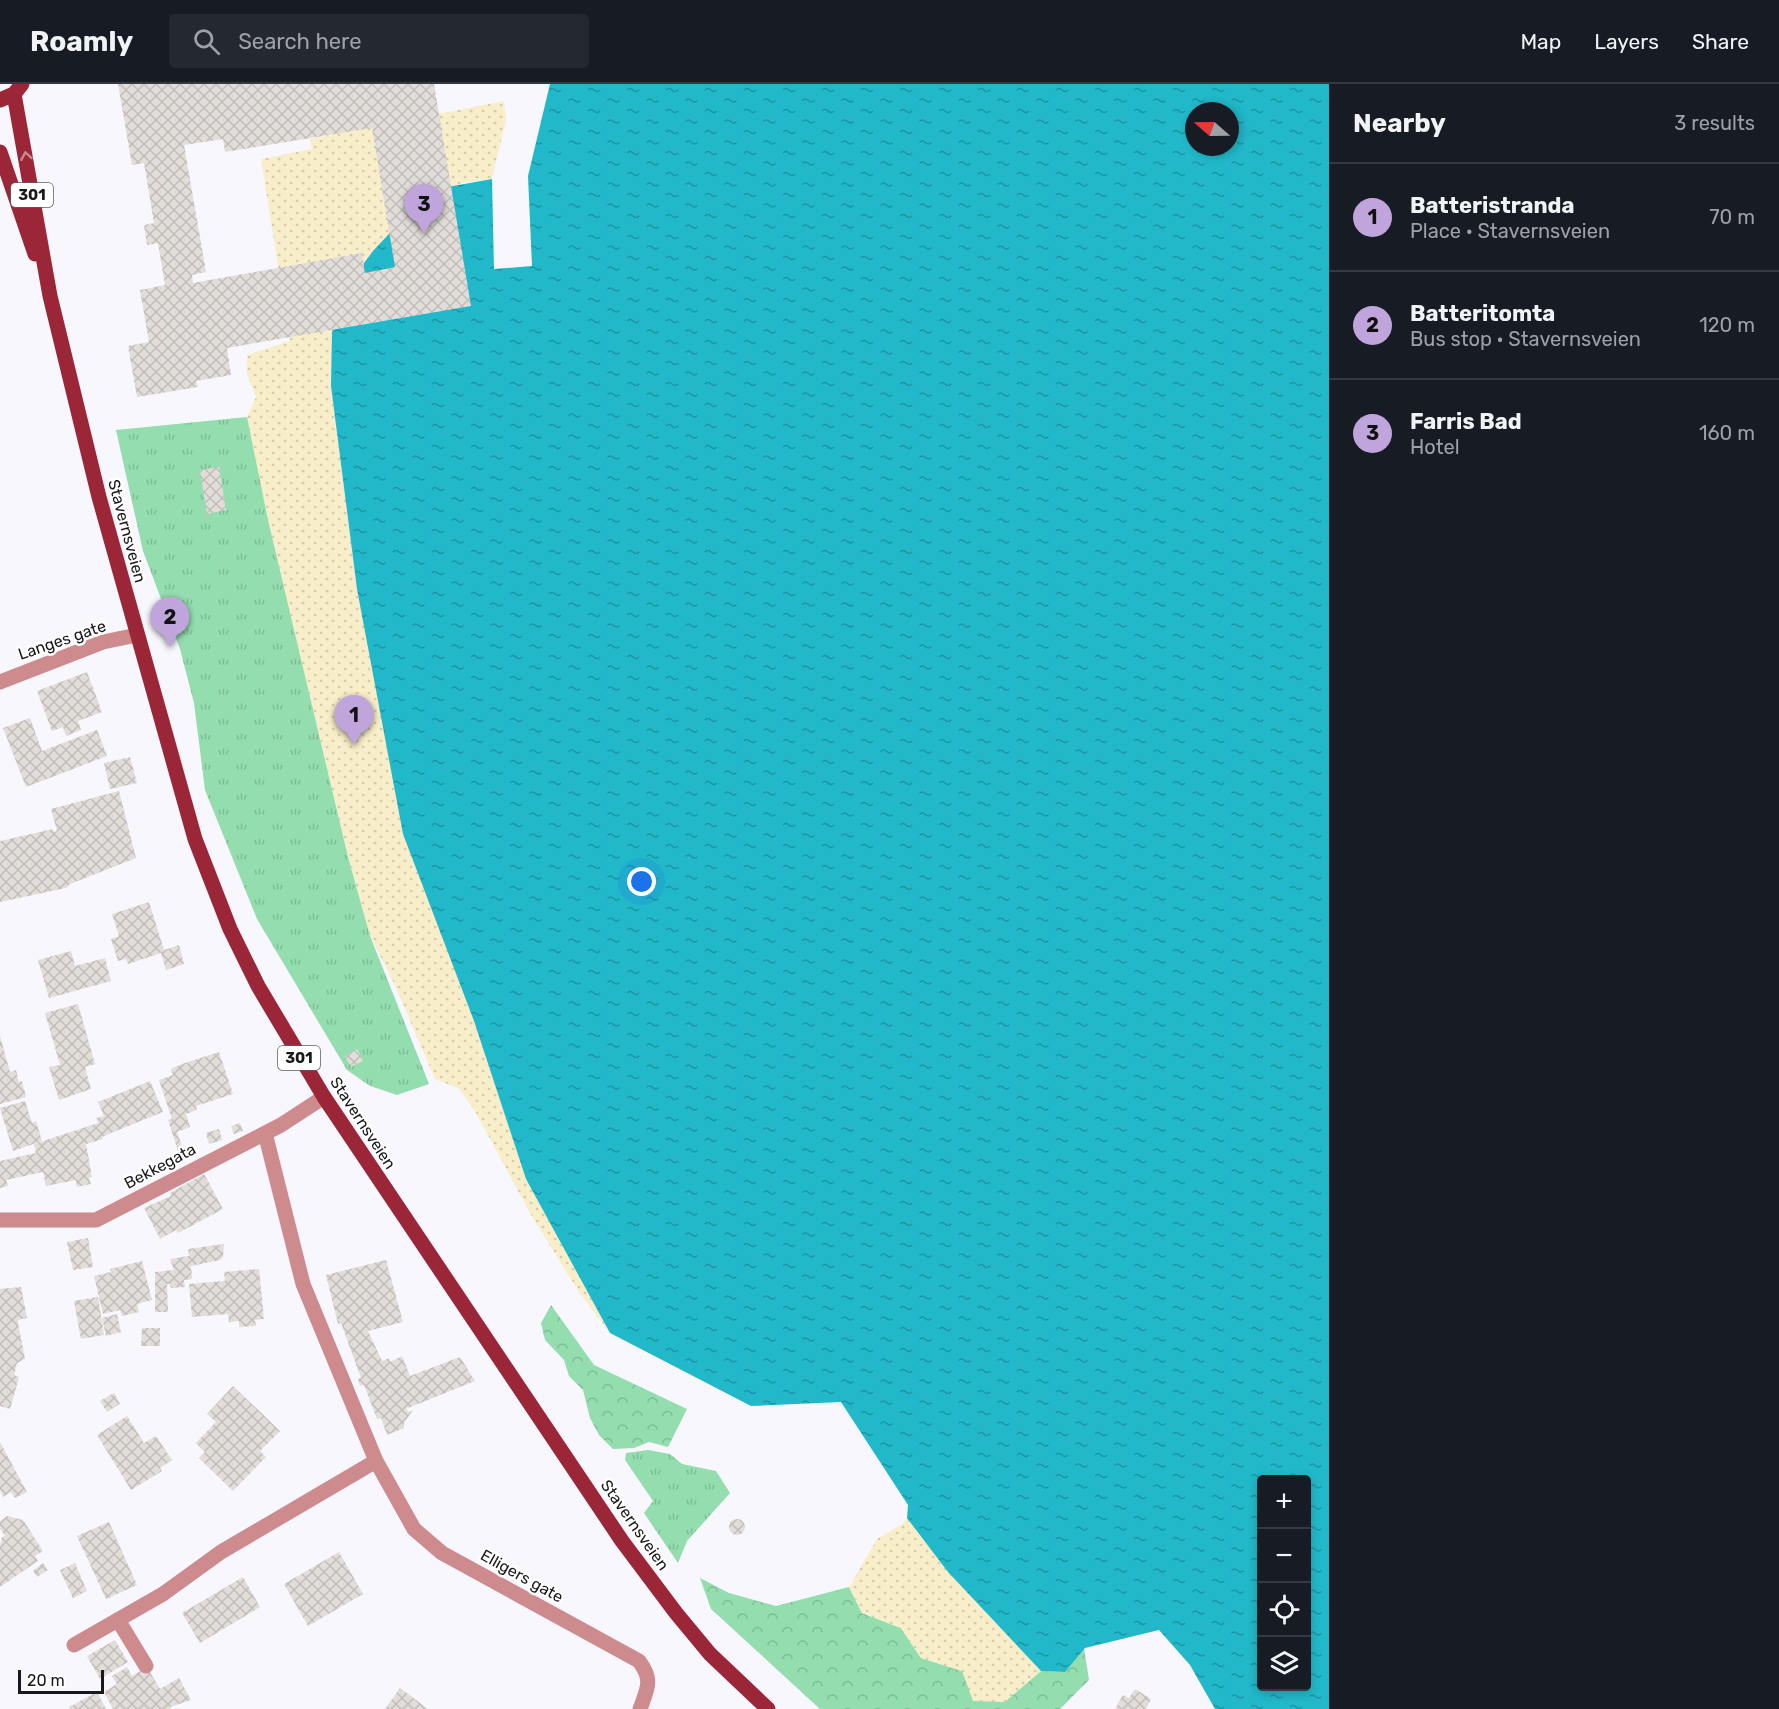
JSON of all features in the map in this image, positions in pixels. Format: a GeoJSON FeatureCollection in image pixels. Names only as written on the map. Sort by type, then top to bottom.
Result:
{"type":"FeatureCollection","features":[{"type":"Feature","properties":{"kind":"main road","name":"Stavernsveien"},"geometry":{"type":"LineString","coordinates":[[12,93],[50,296],[137,635],[195,838],[211,881],[258,986],[324,1097],[622,1540],[676,1613],[710,1654],[768,1709]]}},
{"type":"Feature","properties":{"kind":"main road","name":"Stavernsveien"},"geometry":{"type":"LineString","coordinates":[[0,152],[50,296]]}},
{"type":"Feature","properties":{"kind":"street","name":"Langes gate"},"geometry":{"type":"LineString","coordinates":[[0,682],[103,642],[137,635]]}},
{"type":"Feature","properties":{"kind":"street","name":"Bekkegata"},"geometry":{"type":"LineString","coordinates":[[0,1220],[96,1220],[265,1133],[324,1097]]}},
{"type":"Feature","properties":{"kind":"street","name":"Elligers gate"},"geometry":{"type":"LineString","coordinates":[[265,1133],[303,1284],[376,1461],[414,1529],[442,1553],[639,1661],[648,1674],[647,1689],[640,1709]]}},
{"type":"Feature","properties":{"kind":"street"},"geometry":{"type":"LineString","coordinates":[[74,1645],[163,1594],[220,1552],[376,1461]]}},
{"type":"Feature","properties":{"kind":"street"},"geometry":{"type":"LineString","coordinates":[[118,1620],[146,1666]]}},
{"type":"Feature","properties":{"kind":"green space"},"geometry":{"type":"Polygon","coordinates":[[[247,417],[268,520],[348,857],[370,936],[429,1084],[397,1095],[370,1086],[347,1070],[257,919],[205,790],[194,703],[180,649],[143,551],[116,430],[247,417]]]}},
{"type":"Feature","properties":{"kind":"green space"},"geometry":{"type":"Polygon","coordinates":[[[551,1305],[594,1365],[687,1409],[668,1447],[649,1442],[634,1448],[613,1449],[599,1435],[590,1418],[583,1390],[569,1376],[564,1360],[545,1340],[541,1323],[551,1305]]]}},
{"type":"Feature","properties":{"kind":"green space"},"geometry":{"type":"Polygon","coordinates":[[[648,1450],[670,1454],[682,1464],[716,1471],[730,1493],[687,1541],[678,1563],[644,1513],[653,1501],[625,1460],[626,1453],[648,1450]]]}},
{"type":"Feature","properties":{"kind":"green space"},"geometry":{"type":"Polygon","coordinates":[[[700,1578],[729,1593],[776,1606],[849,1587],[862,1613],[901,1628],[921,1658],[962,1671],[1005,1701],[1041,1671],[1065,1672],[1084,1648],[1089,1680],[1060,1709],[820,1709],[711,1609],[700,1578]]]}},
{"type":"Feature","properties":{"kind":"sand"},"geometry":{"type":"Polygon","coordinates":[[[504,101],[506,120],[492,179],[461,183],[331,386],[357,589],[474,1021],[526,1179],[610,1333],[579,1292],[530,1213],[475,1111],[458,1088],[435,1079],[392,979],[370,936],[348,857],[268,520],[247,417],[256,397],[247,374],[247,355],[290,341],[261,159],[312,149],[310,139],[504,101]]]}},
{"type":"Feature","properties":{"kind":"sand"},"geometry":{"type":"Polygon","coordinates":[[[907,1518],[948,1572],[1041,1671],[1005,1702],[973,1701],[962,1671],[921,1658],[901,1628],[862,1613],[849,1587],[877,1539],[901,1525],[907,1518]]]}},
{"type":"Feature","properties":{"kind":"water"},"geometry":{"type":"Polygon","coordinates":[[[550,84],[1329,84],[1329,1709],[1215,1709],[1190,1665],[1159,1630],[1085,1648],[1065,1672],[1041,1671],[948,1572],[907,1518],[908,1505],[841,1402],[751,1406],[610,1333],[526,1179],[474,1021],[403,834],[357,589],[331,386],[332,332],[347,286],[373,251],[417,204],[442,188],[492,179],[494,269],[532,266],[528,176],[550,84]]]}},
{"type":"Feature","properties":{"kind":"building"},"geometry":{"type":"Polygon","coordinates":[[[118,84],[434,84],[471,306],[227,348],[231,375],[196,381],[198,387],[137,397],[128,346],[149,342],[140,290],[165,285],[158,243],[147,245],[144,225],[154,223],[144,163],[132,165],[118,84]],[[372,128],[225,152],[223,139],[184,145],[206,272],[192,275],[193,283],[362,253],[365,273],[395,267],[372,128]]]}},
{"type":"Feature","properties":{"kind":"building"},"geometry":{"type":"Polygon","coordinates":[[[219,467],[226,510],[207,514],[200,470],[219,467]]]}},
{"type":"Feature","properties":{"kind":"building"},"geometry":{"type":"Polygon","coordinates":[[[87,672],[102,712],[78,721],[81,730],[66,736],[63,727],[52,731],[37,691],[87,672]]]}},
{"type":"Feature","properties":{"kind":"building"},"geometry":{"type":"Polygon","coordinates":[[[30,718],[42,751],[97,730],[107,756],[26,787],[3,728],[30,718]]]}},
{"type":"Feature","properties":{"kind":"building"},"geometry":{"type":"Polygon","coordinates":[[[130,757],[137,783],[110,789],[104,763],[130,757]]]}},
{"type":"Feature","properties":{"kind":"building"},"geometry":{"type":"Polygon","coordinates":[[[119,791],[136,858],[70,884],[66,888],[0,902],[0,841],[53,829],[54,832],[57,831],[51,809],[119,791]]]}},
{"type":"Feature","properties":{"kind":"building"},"geometry":{"type":"Polygon","coordinates":[[[149,902],[164,950],[179,945],[184,964],[166,970],[161,953],[128,964],[126,959],[118,961],[111,939],[119,936],[112,914],[149,902]]]}},
{"type":"Feature","properties":{"kind":"building"},"geometry":{"type":"Polygon","coordinates":[[[71,951],[75,966],[105,958],[111,981],[49,998],[38,960],[71,951]]]}},
{"type":"Feature","properties":{"kind":"building"},"geometry":{"type":"Polygon","coordinates":[[[78,1004],[95,1064],[85,1067],[91,1089],[59,1100],[49,1067],[60,1065],[45,1013],[78,1004]]]}},
{"type":"Feature","properties":{"kind":"building"},"geometry":{"type":"Polygon","coordinates":[[[0,1036],[10,1072],[16,1070],[19,1082],[22,1081],[26,1097],[0,1104],[0,1036]]]}},
{"type":"Feature","properties":{"kind":"building"},"geometry":{"type":"Polygon","coordinates":[[[357,1049],[363,1061],[351,1067],[345,1056],[357,1049]]]}},
{"type":"Feature","properties":{"kind":"building"},"geometry":{"type":"Polygon","coordinates":[[[219,1052],[233,1094],[196,1106],[197,1110],[186,1114],[190,1127],[177,1132],[184,1152],[179,1154],[168,1120],[172,1119],[159,1080],[173,1075],[171,1069],[219,1052]]]}},
{"type":"Feature","properties":{"kind":"building"},"geometry":{"type":"Polygon","coordinates":[[[150,1081],[163,1112],[102,1137],[103,1139],[86,1144],[92,1177],[89,1178],[91,1184],[77,1187],[76,1180],[46,1186],[43,1172],[6,1180],[8,1186],[0,1188],[0,1161],[36,1153],[34,1144],[98,1123],[96,1118],[104,1116],[98,1102],[150,1081]]]}},
{"type":"Feature","properties":{"kind":"building"},"geometry":{"type":"Polygon","coordinates":[[[25,1101],[32,1123],[36,1121],[42,1141],[13,1151],[0,1108],[25,1101]]]}},
{"type":"Feature","properties":{"kind":"building"},"geometry":{"type":"Polygon","coordinates":[[[240,1123],[243,1131],[234,1134],[231,1126],[240,1123]]]}},
{"type":"Feature","properties":{"kind":"building"},"geometry":{"type":"Polygon","coordinates":[[[219,1129],[222,1140],[209,1144],[206,1133],[219,1129]]]}},
{"type":"Feature","properties":{"kind":"building"},"geometry":{"type":"Polygon","coordinates":[[[204,1174],[223,1209],[178,1233],[176,1230],[160,1239],[144,1208],[171,1196],[170,1193],[204,1174]]]}},
{"type":"Feature","properties":{"kind":"building"},"geometry":{"type":"Polygon","coordinates":[[[88,1238],[93,1267],[73,1270],[67,1242],[88,1238]]]}},
{"type":"Feature","properties":{"kind":"building"},"geometry":{"type":"Polygon","coordinates":[[[224,1244],[223,1257],[220,1260],[191,1266],[192,1279],[184,1280],[185,1287],[171,1288],[170,1284],[167,1284],[168,1312],[155,1312],[155,1272],[174,1270],[170,1259],[189,1256],[188,1249],[224,1244]]]}},
{"type":"Feature","properties":{"kind":"building"},"geometry":{"type":"Polygon","coordinates":[[[386,1260],[403,1322],[368,1331],[382,1361],[389,1358],[390,1362],[402,1356],[410,1376],[460,1357],[475,1381],[406,1407],[408,1412],[413,1410],[404,1423],[404,1428],[387,1435],[381,1418],[377,1419],[364,1385],[360,1386],[358,1379],[361,1378],[341,1323],[338,1324],[326,1275],[386,1260]]]}},
{"type":"Feature","properties":{"kind":"building"},"geometry":{"type":"Polygon","coordinates":[[[142,1261],[152,1300],[137,1304],[139,1312],[122,1316],[120,1310],[103,1314],[94,1276],[111,1272],[110,1269],[142,1261]]]}},
{"type":"Feature","properties":{"kind":"building"},"geometry":{"type":"Polygon","coordinates":[[[259,1269],[264,1319],[255,1320],[256,1326],[239,1327],[239,1321],[229,1322],[228,1314],[192,1317],[189,1284],[225,1281],[224,1272],[259,1269]]]}},
{"type":"Feature","properties":{"kind":"building"},"geometry":{"type":"Polygon","coordinates":[[[21,1287],[27,1318],[18,1320],[18,1323],[25,1359],[17,1363],[14,1375],[19,1377],[10,1409],[0,1406],[0,1289],[21,1287]]]}},
{"type":"Feature","properties":{"kind":"building"},"geometry":{"type":"Polygon","coordinates":[[[98,1297],[104,1335],[81,1339],[74,1301],[98,1297]]]}},
{"type":"Feature","properties":{"kind":"building"},"geometry":{"type":"Polygon","coordinates":[[[117,1314],[121,1332],[106,1336],[102,1318],[117,1314]]]}},
{"type":"Feature","properties":{"kind":"building"},"geometry":{"type":"Polygon","coordinates":[[[142,1328],[160,1328],[160,1346],[141,1346],[142,1328]]]}},
{"type":"Feature","properties":{"kind":"building"},"geometry":{"type":"Polygon","coordinates":[[[233,1386],[280,1431],[260,1451],[266,1457],[233,1491],[199,1458],[205,1452],[196,1443],[216,1422],[207,1414],[233,1386]]]}},
{"type":"Feature","properties":{"kind":"building"},"geometry":{"type":"Polygon","coordinates":[[[114,1393],[120,1404],[107,1412],[100,1401],[114,1393]]]}},
{"type":"Feature","properties":{"kind":"building"},"geometry":{"type":"Polygon","coordinates":[[[127,1416],[144,1443],[156,1436],[172,1460],[160,1468],[162,1471],[131,1490],[97,1435],[127,1416]]]}},
{"type":"Feature","properties":{"kind":"building"},"geometry":{"type":"Polygon","coordinates":[[[0,1442],[27,1492],[15,1498],[11,1492],[3,1497],[0,1490],[0,1442]]]}},
{"type":"Feature","properties":{"kind":"building"},"geometry":{"type":"Polygon","coordinates":[[[7,1516],[23,1520],[43,1551],[35,1556],[38,1561],[0,1587],[0,1546],[2,1537],[5,1536],[0,1529],[0,1521],[7,1516]]]}},
{"type":"Feature","properties":{"kind":"building"},"geometry":{"type":"Polygon","coordinates":[[[734,1519],[740,1519],[745,1527],[743,1533],[734,1535],[729,1530],[729,1524],[734,1519]]]}},
{"type":"Feature","properties":{"kind":"building"},"geometry":{"type":"Polygon","coordinates":[[[109,1522],[137,1585],[106,1599],[77,1536],[109,1522]]]}},
{"type":"Feature","properties":{"kind":"building"},"geometry":{"type":"Polygon","coordinates":[[[339,1552],[363,1594],[308,1626],[284,1584],[339,1552]]]}},
{"type":"Feature","properties":{"kind":"building"},"geometry":{"type":"Polygon","coordinates":[[[43,1563],[48,1570],[37,1577],[33,1571],[43,1563]]]}},
{"type":"Feature","properties":{"kind":"building"},"geometry":{"type":"Polygon","coordinates":[[[75,1563],[87,1591],[73,1598],[60,1570],[75,1563]]]}},
{"type":"Feature","properties":{"kind":"building"},"geometry":{"type":"Polygon","coordinates":[[[243,1577],[260,1607],[200,1643],[182,1613],[243,1577]]]}},
{"type":"Feature","properties":{"kind":"building"},"geometry":{"type":"Polygon","coordinates":[[[115,1640],[128,1662],[100,1679],[87,1656],[115,1640]]]}},
{"type":"Feature","properties":{"kind":"building"},"geometry":{"type":"Polygon","coordinates":[[[127,1667],[132,1676],[147,1667],[160,1689],[179,1678],[191,1700],[170,1707],[171,1709],[113,1709],[104,1692],[117,1684],[112,1676],[127,1667]]]}},
{"type":"Feature","properties":{"kind":"building"},"geometry":{"type":"Polygon","coordinates":[[[400,1688],[424,1706],[427,1709],[385,1709],[400,1688]]]}},
{"type":"Feature","properties":{"kind":"building"},"geometry":{"type":"Polygon","coordinates":[[[1135,1689],[1151,1699],[1146,1709],[1115,1709],[1123,1695],[1129,1698],[1135,1689]]]}},
{"type":"Feature","properties":{"kind":"building"},"geometry":{"type":"Polygon","coordinates":[[[97,1692],[106,1709],[70,1709],[69,1707],[97,1692]]]}},
{"type":"Feature","properties":{"kind":"place","name":"Farris Bad"},"geometry":{"type":"Point","coordinates":[424,234]}},
{"type":"Feature","properties":{"kind":"place","name":"Batteritomta"},"geometry":{"type":"Point","coordinates":[170,647]}},
{"type":"Feature","properties":{"kind":"place","name":"Batteristranda"},"geometry":{"type":"Point","coordinates":[354,745]}}]}
